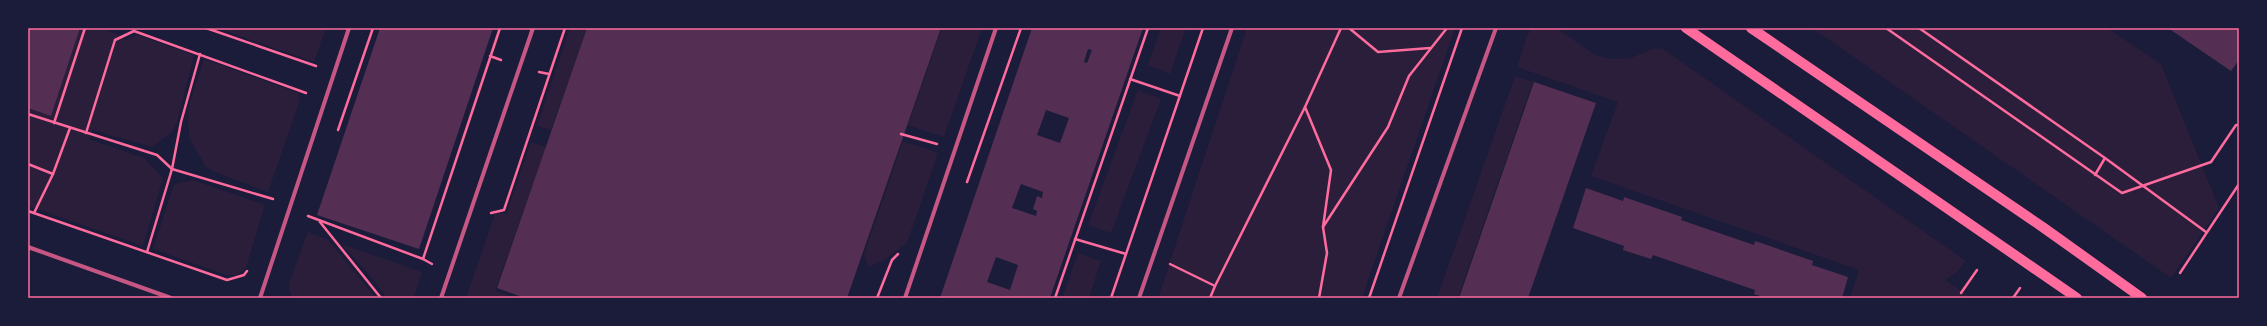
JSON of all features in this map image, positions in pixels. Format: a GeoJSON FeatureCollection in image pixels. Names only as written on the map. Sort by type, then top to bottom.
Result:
{"type":"FeatureCollection","features":[{"type":"Feature","properties":{"kind":"main road"},"geometry":{"type":"LineString","coordinates":[[1686,28],[2077,298]]}},
{"type":"Feature","properties":{"kind":"main road"},"geometry":{"type":"LineString","coordinates":[[1752,28],[2038,224],[2142,298]]}},
{"type":"Feature","properties":{"kind":"street"},"geometry":{"type":"LineString","coordinates":[[260,298],[349,28]]}},
{"type":"Feature","properties":{"kind":"street"},"geometry":{"type":"LineString","coordinates":[[441,298],[533,28]]}},
{"type":"Feature","properties":{"kind":"street"},"geometry":{"type":"LineString","coordinates":[[905,298],[996,28]]}},
{"type":"Feature","properties":{"kind":"street"},"geometry":{"type":"LineString","coordinates":[[1138,298],[1232,28]]}},
{"type":"Feature","properties":{"kind":"street"},"geometry":{"type":"LineString","coordinates":[[1399,298],[1496,28]]}},
{"type":"Feature","properties":{"kind":"street"},"geometry":{"type":"LineString","coordinates":[[28,246],[171,298]]}},
{"type":"Feature","properties":{"kind":"path"},"geometry":{"type":"LineString","coordinates":[[54,123],[85,28]]}},
{"type":"Feature","properties":{"kind":"path"},"geometry":{"type":"LineString","coordinates":[[206,28],[316,66]]}},
{"type":"Feature","properties":{"kind":"path"},"geometry":{"type":"LineString","coordinates":[[335,137],[373,28]]}},
{"type":"Feature","properties":{"kind":"path"},"geometry":{"type":"LineString","coordinates":[[310,210],[308,217],[423,259],[500,28]]}},
{"type":"Feature","properties":{"kind":"path"},"geometry":{"type":"LineString","coordinates":[[488,220],[491,213],[504,210],[565,28]]}},
{"type":"Feature","properties":{"kind":"path"},"geometry":{"type":"LineString","coordinates":[[966,186],[1021,28]]}},
{"type":"Feature","properties":{"kind":"path"},"geometry":{"type":"LineString","coordinates":[[1055,298],[1148,28]]}},
{"type":"Feature","properties":{"kind":"path"},"geometry":{"type":"LineString","coordinates":[[1111,298],[1203,28]]}},
{"type":"Feature","properties":{"kind":"path"},"geometry":{"type":"LineString","coordinates":[[1210,298],[1305,107],[1341,28]]}},
{"type":"Feature","properties":{"kind":"path"},"geometry":{"type":"LineString","coordinates":[[1349,28],[1378,52],[1431,48]]}},
{"type":"Feature","properties":{"kind":"path"},"geometry":{"type":"LineString","coordinates":[[1323,227],[1388,127],[1409,76],[1447,28]]}},
{"type":"Feature","properties":{"kind":"path"},"geometry":{"type":"LineString","coordinates":[[1369,298],[1462,28]]}},
{"type":"Feature","properties":{"kind":"path"},"geometry":{"type":"LineString","coordinates":[[1886,28],[2122,193],[2211,162],[2238,125]]}},
{"type":"Feature","properties":{"kind":"path"},"geometry":{"type":"LineString","coordinates":[[1919,28],[2105,158],[2206,232]]}},
{"type":"Feature","properties":{"kind":"path"},"geometry":{"type":"LineString","coordinates":[[86,133],[115,40],[134,31],[306,93]]}},
{"type":"Feature","properties":{"kind":"path"},"geometry":{"type":"LineString","coordinates":[[147,253],[172,169],[181,122],[200,54]]}},
{"type":"Feature","properties":{"kind":"path"},"geometry":{"type":"LineString","coordinates":[[314,71],[318,60]]}},
{"type":"Feature","properties":{"kind":"path"},"geometry":{"type":"LineString","coordinates":[[1130,79],[1180,96]]}},
{"type":"Feature","properties":{"kind":"path"},"geometry":{"type":"LineString","coordinates":[[304,101],[308,88]]}},
{"type":"Feature","properties":{"kind":"path"},"geometry":{"type":"LineString","coordinates":[[1305,107],[1331,170],[1323,227],[1327,253],[1319,298]]}},
{"type":"Feature","properties":{"kind":"path"},"geometry":{"type":"LineString","coordinates":[[28,114],[157,155],[172,169],[274,199]]}},
{"type":"Feature","properties":{"kind":"path"},"geometry":{"type":"LineString","coordinates":[[34,213],[53,174],[70,128]]}},
{"type":"Feature","properties":{"kind":"path"},"geometry":{"type":"LineString","coordinates":[[901,134],[942,146]]}},
{"type":"Feature","properties":{"kind":"path"},"geometry":{"type":"LineString","coordinates":[[2095,175],[2105,158]]}},
{"type":"Feature","properties":{"kind":"path"},"geometry":{"type":"LineString","coordinates":[[28,164],[53,174]]}},
{"type":"Feature","properties":{"kind":"path"},"geometry":{"type":"LineString","coordinates":[[2180,273],[2239,184]]}},
{"type":"Feature","properties":{"kind":"path"},"geometry":{"type":"LineString","coordinates":[[271,206],[276,192]]}},
{"type":"Feature","properties":{"kind":"path"},"geometry":{"type":"LineString","coordinates":[[28,211],[226,280],[244,275],[248,269]]}},
{"type":"Feature","properties":{"kind":"path"},"geometry":{"type":"LineString","coordinates":[[320,222],[381,298]]}},
{"type":"Feature","properties":{"kind":"path"},"geometry":{"type":"LineString","coordinates":[[1075,239],[1126,254]]}},
{"type":"Feature","properties":{"kind":"path"},"geometry":{"type":"LineString","coordinates":[[1168,263],[1216,286]]}},
{"type":"Feature","properties":{"kind":"path"},"geometry":{"type":"LineString","coordinates":[[1961,293],[1977,270]]}},
{"type":"Feature","properties":{"kind":"path"},"geometry":{"type":"LineString","coordinates":[[2013,298],[2020,288]]}},
{"type":"Feature","properties":{"kind":"shaded area"},"geometry":{"type":"Polygon","coordinates":[[[80,28],[102,28],[124,37],[123,41],[137,35],[194,55],[177,122],[172,132],[152,147],[92,130],[89,139],[144,158],[163,178],[143,246],[28,206],[28,108],[51,116],[80,28]]]}},
{"type":"Feature","properties":{"kind":"shaded area"},"geometry":{"type":"Polygon","coordinates":[[[217,28],[326,28],[314,62],[217,28]]]}},
{"type":"Feature","properties":{"kind":"shaded area"},"geometry":{"type":"Polygon","coordinates":[[[570,28],[587,28],[551,130],[537,126],[570,28]]]}},
{"type":"Feature","properties":{"kind":"shaded area"},"geometry":{"type":"Polygon","coordinates":[[[942,28],[982,28],[944,137],[908,125],[942,28]]]}},
{"type":"Feature","properties":{"kind":"shaded area"},"geometry":{"type":"Polygon","coordinates":[[[1161,28],[1186,28],[1170,74],[1148,65],[1161,28]]]}},
{"type":"Feature","properties":{"kind":"shaded area"},"geometry":{"type":"Polygon","coordinates":[[[1247,28],[1455,28],[1362,298],[1158,298],[1247,28]]]}},
{"type":"Feature","properties":{"kind":"shaded area"},"geometry":{"type":"Polygon","coordinates":[[[1532,28],[1557,28],[1595,55],[1612,59],[1628,59],[1655,48],[1663,49],[1966,261],[1955,274],[1945,280],[1972,298],[1850,298],[1859,270],[1591,176],[1618,102],[1517,67],[1527,36],[1532,28]]]}},
{"type":"Feature","properties":{"kind":"shaded area"},"geometry":{"type":"Polygon","coordinates":[[[1812,28],[2107,28],[2161,64],[2219,208],[2171,278],[1812,28]]]}},
{"type":"Feature","properties":{"kind":"shaded area"},"geometry":{"type":"Polygon","coordinates":[[[204,59],[298,93],[300,100],[268,192],[215,172],[206,167],[189,138],[188,108],[204,59]]]}},
{"type":"Feature","properties":{"kind":"shaded area"},"geometry":{"type":"Polygon","coordinates":[[[1515,76],[1533,82],[1458,298],[1437,298],[1515,76]]]}},
{"type":"Feature","properties":{"kind":"shaded area"},"geometry":{"type":"Polygon","coordinates":[[[1138,90],[1161,99],[1111,233],[1088,225],[1138,90]]]}},
{"type":"Feature","properties":{"kind":"shaded area"},"geometry":{"type":"Polygon","coordinates":[[[903,141],[938,153],[907,243],[884,260],[868,267],[864,254],[903,141]]]}},
{"type":"Feature","properties":{"kind":"shaded area"},"geometry":{"type":"Polygon","coordinates":[[[531,142],[546,147],[495,291],[516,298],[466,298],[496,211],[506,214],[531,142]]]}},
{"type":"Feature","properties":{"kind":"shaded area"},"geometry":{"type":"Polygon","coordinates":[[[193,180],[265,205],[246,268],[237,275],[226,275],[153,249],[174,184],[193,180]]]}},
{"type":"Feature","properties":{"kind":"shaded area"},"geometry":{"type":"Polygon","coordinates":[[[308,232],[328,240],[376,298],[294,298],[291,295],[289,283],[308,232]]]}},
{"type":"Feature","properties":{"kind":"shaded area"},"geometry":{"type":"Polygon","coordinates":[[[341,244],[422,272],[414,298],[387,298],[364,268],[341,244]]]}},
{"type":"Feature","properties":{"kind":"shaded area"},"geometry":{"type":"Polygon","coordinates":[[[1078,253],[1101,261],[1089,298],[1062,298],[1078,253]]]}},
{"type":"Feature","properties":{"kind":"building"},"geometry":{"type":"Polygon","coordinates":[[[28,28],[80,28],[51,116],[28,108],[28,28]]]}},
{"type":"Feature","properties":{"kind":"building"},"geometry":{"type":"Polygon","coordinates":[[[380,28],[493,28],[419,249],[317,215],[380,28]]]}},
{"type":"Feature","properties":{"kind":"building"},"geometry":{"type":"Polygon","coordinates":[[[587,28],[941,28],[847,298],[525,298],[497,288],[587,28]]]}},
{"type":"Feature","properties":{"kind":"building"},"geometry":{"type":"Polygon","coordinates":[[[1032,28],[1143,28],[1050,298],[940,298],[1032,28]],[[1088,49],[1084,62],[1087,63],[1092,50],[1088,49]],[[1046,110],[1037,135],[1060,143],[1069,118],[1046,110]],[[1021,184],[1012,208],[1036,216],[1037,211],[1033,209],[1037,196],[1042,198],[1043,192],[1021,184]],[[996,257],[987,282],[1010,290],[1018,265],[996,257]]]}},
{"type":"Feature","properties":{"kind":"building"},"geometry":{"type":"Polygon","coordinates":[[[2168,28],[2239,28],[2239,60],[2231,71],[2168,28]]]}},
{"type":"Feature","properties":{"kind":"building"},"geometry":{"type":"Polygon","coordinates":[[[1534,82],[1596,103],[1528,298],[1459,298],[1534,82]]]}},
{"type":"Feature","properties":{"kind":"building"},"geometry":{"type":"Polygon","coordinates":[[[1586,188],[1623,201],[1624,197],[1682,217],[1681,220],[1754,245],[1755,241],[1813,261],[1812,265],[1848,277],[1842,298],[1766,298],[1754,294],[1755,290],[1653,255],[1651,259],[1623,250],[1624,246],[1573,228],[1586,188]]]}}]}
